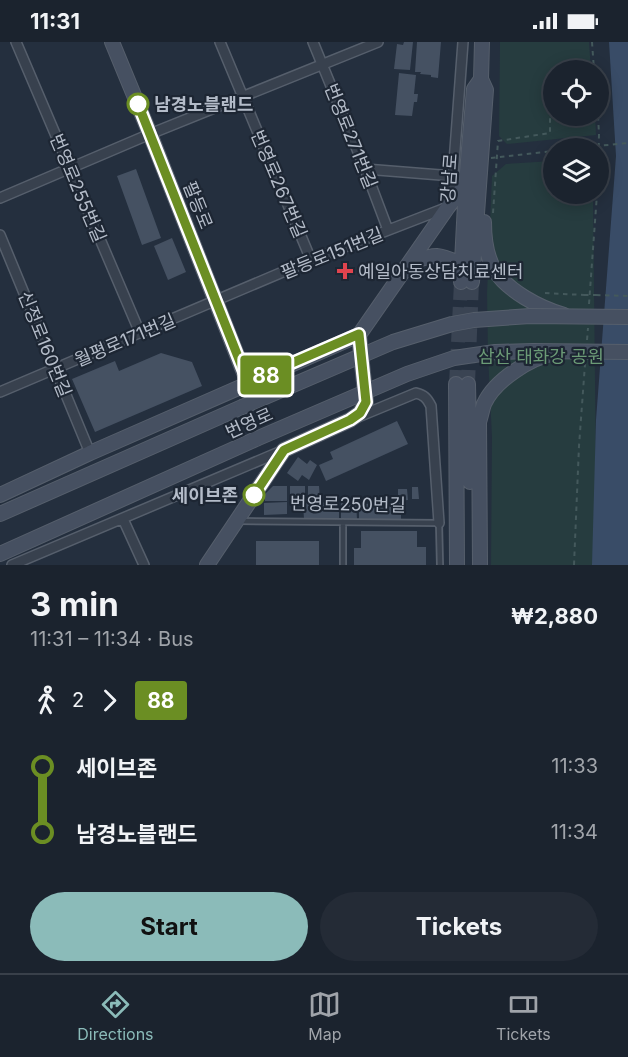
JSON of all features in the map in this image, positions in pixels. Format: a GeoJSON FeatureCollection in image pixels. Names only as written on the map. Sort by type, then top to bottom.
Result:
{"type":"FeatureCollection","features":[{"type":"Feature","properties":{"kind":"main road","name":"팔등로"},"geometry":{"type":"LineString","coordinates":[[112,42],[248,382]]}},
{"type":"Feature","properties":{"kind":"main road","name":"강남로"},"geometry":{"type":"LineString","coordinates":[[481,79],[474,89],[466,184],[461,264],[466,282],[484,162],[486,90],[481,79],[482,42]]}},
{"type":"Feature","properties":{"kind":"main road"},"geometry":{"type":"LineString","coordinates":[[0,495],[359,334],[448,207],[484,162]]}},
{"type":"Feature","properties":{"kind":"main road"},"geometry":{"type":"LineString","coordinates":[[484,162],[487,184],[484,233],[487,254],[493,268],[502,280],[514,289],[539,305],[567,316]]}},
{"type":"Feature","properties":{"kind":"main road"},"geometry":{"type":"LineString","coordinates":[[410,262],[434,255],[443,256],[461,264]]}},
{"type":"Feature","properties":{"kind":"main road","name":"번영로"},"geometry":{"type":"LineString","coordinates":[[0,514],[384,345],[429,330],[474,320],[530,316],[628,317]]}},
{"type":"Feature","properties":{"kind":"main road"},"geometry":{"type":"LineString","coordinates":[[207,565],[284,450],[350,420],[360,413],[366,402],[359,334]]}},
{"type":"Feature","properties":{"kind":"main road"},"geometry":{"type":"LineString","coordinates":[[480,565],[479,422],[484,403],[506,378],[537,358],[566,351]]}},
{"type":"Feature","properties":{"kind":"main road","name":"번영로"},"geometry":{"type":"LineString","coordinates":[[0,554],[256,439],[407,374],[454,358],[495,352],[628,352]]}},
{"type":"Feature","properties":{"kind":"main road"},"geometry":{"type":"LineString","coordinates":[[457,565],[462,384],[471,565]]}},
{"type":"Feature","properties":{"kind":"street","name":"번영로255번길"},"geometry":{"type":"LineString","coordinates":[[16,42],[140,333]]}},
{"type":"Feature","properties":{"kind":"street","name":"번영로267번길"},"geometry":{"type":"LineString","coordinates":[[220,42],[311,260]]}},
{"type":"Feature","properties":{"kind":"street","name":"번영로271번길"},"geometry":{"type":"LineString","coordinates":[[314,42],[388,230]]}},
{"type":"Feature","properties":{"kind":"street"},"geometry":{"type":"LineString","coordinates":[[0,198],[150,134],[378,42]]}},
{"type":"Feature","properties":{"kind":"street"},"geometry":{"type":"LineString","coordinates":[[448,207],[453,176],[463,42]]}},
{"type":"Feature","properties":{"kind":"street"},"geometry":{"type":"LineString","coordinates":[[365,169],[453,176]]}},
{"type":"Feature","properties":{"kind":"street","name":"팔등로151번길"},"geometry":{"type":"LineString","coordinates":[[216,300],[448,207]]}},
{"type":"Feature","properties":{"kind":"street","name":"신정로160번길"},"geometry":{"type":"LineString","coordinates":[[0,235],[90,453]]}},
{"type":"Feature","properties":{"kind":"street","name":"월평로171번길"},"geometry":{"type":"LineString","coordinates":[[0,392],[216,300]]}},
{"type":"Feature","properties":{"kind":"street"},"geometry":{"type":"LineString","coordinates":[[350,420],[416,393],[428,399],[431,406],[439,523]]}},
{"type":"Feature","properties":{"kind":"street"},"geometry":{"type":"LineString","coordinates":[[12,565],[284,450]]}},
{"type":"Feature","properties":{"kind":"street"},"geometry":{"type":"LineString","coordinates":[[123,519],[144,565]]}},
{"type":"Feature","properties":{"kind":"lane","name":"번영로250번길"},"geometry":{"type":"LineString","coordinates":[[237,521],[439,523]]}},
{"type":"Feature","properties":{"kind":"lane"},"geometry":{"type":"LineString","coordinates":[[343,522],[343,565]]}},
{"type":"Feature","properties":{"kind":"lane"},"geometry":{"type":"LineString","coordinates":[[439,523],[440,565]]}},
{"type":"Feature","properties":{"kind":"path"},"geometry":{"type":"LineString","coordinates":[[592,42],[593,60]]}},
{"type":"Feature","properties":{"kind":"path"},"geometry":{"type":"LineString","coordinates":[[493,212],[498,141],[550,133],[550,126]]}},
{"type":"Feature","properties":{"kind":"path"},"geometry":{"type":"LineString","coordinates":[[609,145],[628,143]]}},
{"type":"Feature","properties":{"kind":"path"},"geometry":{"type":"LineString","coordinates":[[484,162],[543,153]]}},
{"type":"Feature","properties":{"kind":"path"},"geometry":{"type":"LineString","coordinates":[[589,311],[596,204]]}},
{"type":"Feature","properties":{"kind":"path"},"geometry":{"type":"LineString","coordinates":[[539,293],[628,296]]}},
{"type":"Feature","properties":{"kind":"path"},"geometry":{"type":"LineString","coordinates":[[586,345],[588,322]]}},
{"type":"Feature","properties":{"kind":"path"},"geometry":{"type":"LineString","coordinates":[[574,565],[579,446],[586,357]]}},
{"type":"Feature","properties":{"kind":"green space"},"geometry":{"type":"Polygon","coordinates":[[[500,42],[589,42],[590,60],[543,60],[543,126],[596,126],[596,135],[543,138],[543,140],[507,144],[499,136],[500,42]]]}},
{"type":"Feature","properties":{"kind":"green space","name":"삼산 태화강 공원"},"geometry":{"type":"Polygon","coordinates":[[[543,162],[543,204],[593,204],[597,565],[491,565],[492,437],[487,293],[492,176],[506,164],[543,162]]]}},
{"type":"Feature","properties":{"kind":"water"},"geometry":{"type":"Polygon","coordinates":[[[609,42],[628,42],[628,565],[592,565],[596,420],[616,156],[609,42]]]}},
{"type":"Feature","properties":{"kind":"building"},"geometry":{"type":"Polygon","coordinates":[[[404,42],[413,42],[410,70],[394,69],[397,44],[403,45],[404,42]]]}},
{"type":"Feature","properties":{"kind":"building"},"geometry":{"type":"Polygon","coordinates":[[[417,42],[441,42],[438,78],[415,72],[417,42]]]}},
{"type":"Feature","properties":{"kind":"building"},"geometry":{"type":"Polygon","coordinates":[[[399,73],[416,75],[414,94],[418,94],[412,116],[395,115],[399,73]]]}},
{"type":"Feature","properties":{"kind":"building"},"geometry":{"type":"Polygon","coordinates":[[[136,169],[161,238],[142,245],[117,176],[136,169]]]}},
{"type":"Feature","properties":{"kind":"building"},"geometry":{"type":"Polygon","coordinates":[[[172,238],[186,272],[168,280],[154,246],[172,238]]]}},
{"type":"Feature","properties":{"kind":"building"},"geometry":{"type":"Polygon","coordinates":[[[161,353],[192,362],[202,386],[95,432],[72,379],[115,361],[119,371],[161,353]]]}},
{"type":"Feature","properties":{"kind":"building"},"geometry":{"type":"Polygon","coordinates":[[[397,421],[408,444],[326,481],[319,465],[333,459],[330,452],[397,421]]]}},
{"type":"Feature","properties":{"kind":"building"},"geometry":{"type":"Polygon","coordinates":[[[298,457],[307,464],[310,460],[317,465],[309,480],[302,475],[298,481],[287,473],[298,457]]]}},
{"type":"Feature","properties":{"kind":"building"},"geometry":{"type":"Polygon","coordinates":[[[273,486],[287,486],[287,501],[265,501],[265,494],[273,486]]]}},
{"type":"Feature","properties":{"kind":"building"},"geometry":{"type":"Polygon","coordinates":[[[290,486],[305,486],[305,500],[290,500],[290,486]]]}},
{"type":"Feature","properties":{"kind":"building"},"geometry":{"type":"Polygon","coordinates":[[[308,486],[319,486],[320,500],[308,500],[308,486]]]}},
{"type":"Feature","properties":{"kind":"building"},"geometry":{"type":"Polygon","coordinates":[[[412,487],[418,487],[419,499],[412,499],[412,487]]]}},
{"type":"Feature","properties":{"kind":"building"},"geometry":{"type":"Polygon","coordinates":[[[398,489],[407,489],[408,500],[398,501],[398,489]]]}},
{"type":"Feature","properties":{"kind":"building"},"geometry":{"type":"Polygon","coordinates":[[[287,502],[287,514],[264,515],[264,503],[287,502]]]}},
{"type":"Feature","properties":{"kind":"building"},"geometry":{"type":"Polygon","coordinates":[[[339,502],[339,519],[304,519],[303,503],[339,502]]]}},
{"type":"Feature","properties":{"kind":"building"},"geometry":{"type":"Polygon","coordinates":[[[341,503],[356,503],[357,519],[341,520],[341,503]]]}},
{"type":"Feature","properties":{"kind":"building"},"geometry":{"type":"Polygon","coordinates":[[[401,503],[401,520],[359,521],[359,504],[401,503]]]}},
{"type":"Feature","properties":{"kind":"building"},"geometry":{"type":"Polygon","coordinates":[[[361,531],[417,531],[417,547],[426,547],[426,565],[354,565],[354,548],[361,548],[361,531]]]}},
{"type":"Feature","properties":{"kind":"building"},"geometry":{"type":"Polygon","coordinates":[[[256,541],[319,541],[319,565],[256,565],[256,541]]]}},
{"type":"Feature","properties":{"kind":"tunnel"},"geometry":{"type":"LineString","coordinates":[[456,384],[461,282]]}},
{"type":"Feature","properties":{"kind":"tunnel"},"geometry":{"type":"LineString","coordinates":[[468,384],[472,282]]}},
{"type":"Feature","properties":{"kind":"bus line","name":"88"},"geometry":{"type":"LineString","coordinates":[[138,104],[248,382],[359,334],[366,402],[360,413],[350,420],[284,450],[254,495]]}},
{"type":"Feature","properties":{"kind":"place","name":"남경노블랜드"},"geometry":{"type":"Point","coordinates":[138,104]}},
{"type":"Feature","properties":{"kind":"place","name":"예일아동상담치료센터"},"geometry":{"type":"Point","coordinates":[345,271]}},
{"type":"Feature","properties":{"kind":"place","name":"세이브존"},"geometry":{"type":"Point","coordinates":[254,495]}}]}
